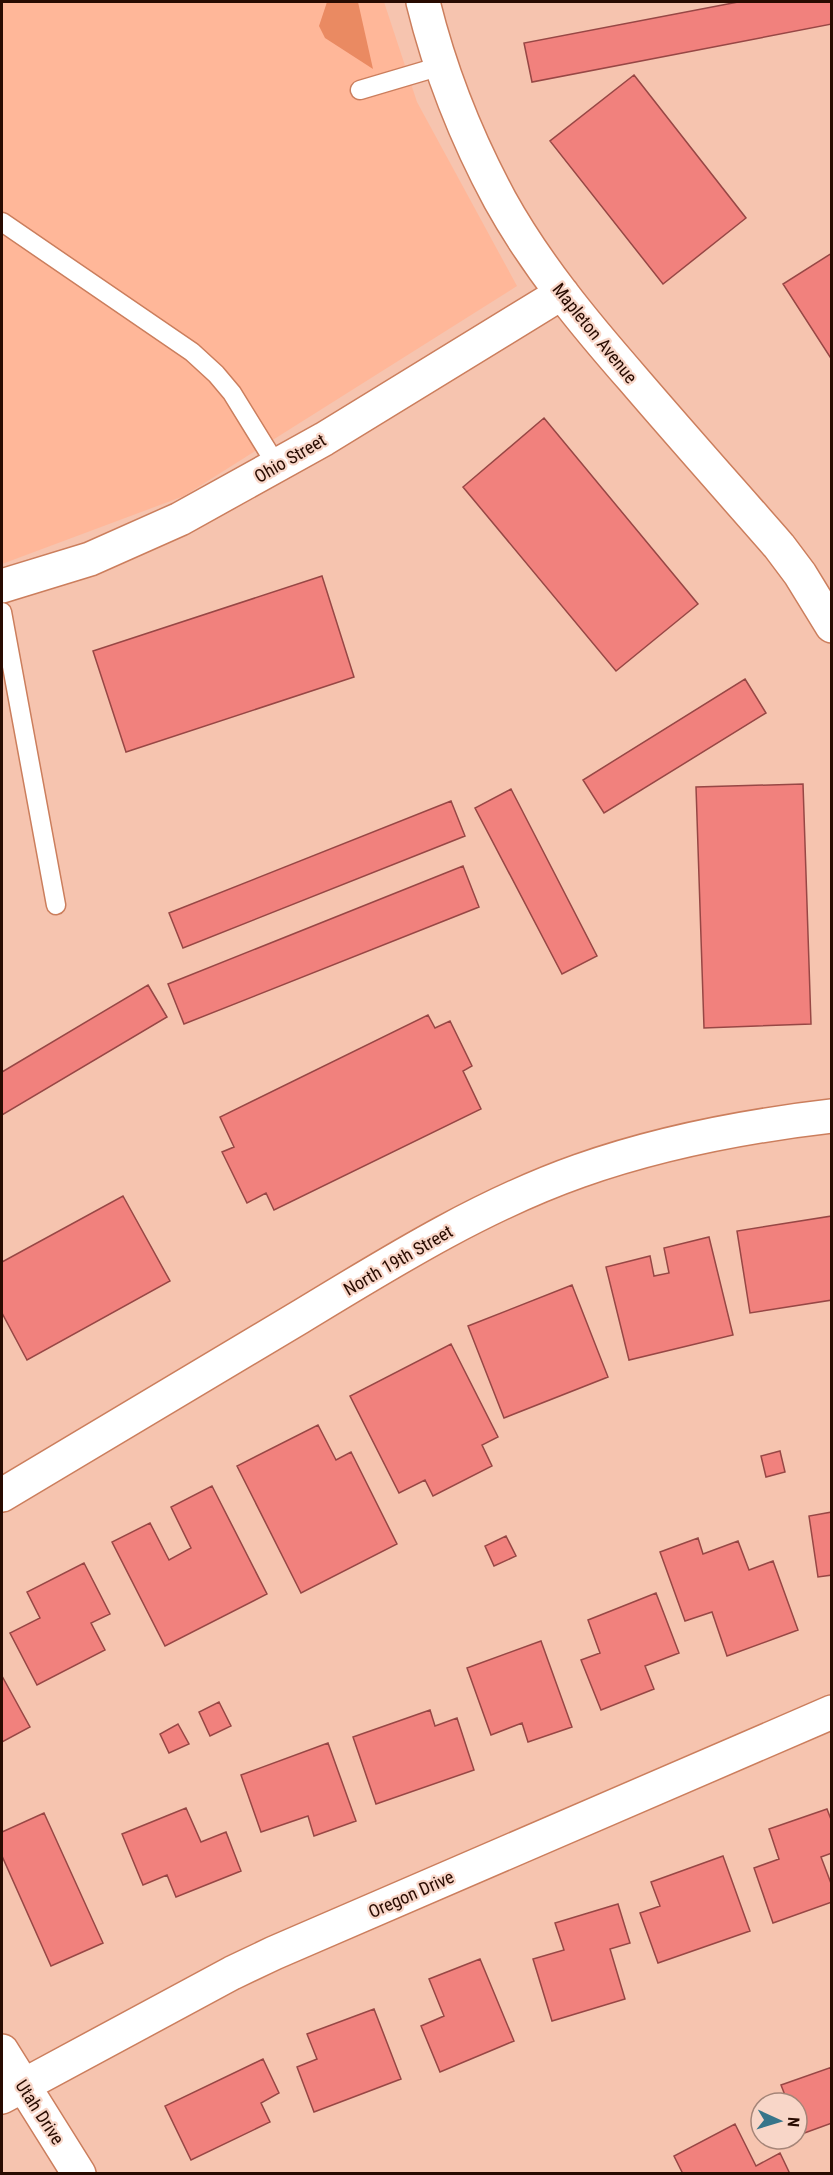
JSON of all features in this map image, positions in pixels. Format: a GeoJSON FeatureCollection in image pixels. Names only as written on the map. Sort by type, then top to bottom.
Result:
{"type":"FeatureCollection","features":[{"type":"Feature","properties":{"kind":"street","name":"Mapleton Avenue"},"geometry":{"type":"LineString","coordinates":[[423,2],[441,66],[472,144],[501,201],[529,247],[562,293],[614,357],[779,546],[800,574],[831,626]]}},
{"type":"Feature","properties":{"kind":"street","name":"Ohio Street"},"geometry":{"type":"LineString","coordinates":[[2,586],[90,560],[227,495],[562,293]]}},
{"type":"Feature","properties":{"kind":"street","name":"North 19th Street"},"geometry":{"type":"LineString","coordinates":[[2,1495],[380,1269],[469,1220],[539,1187],[577,1172],[656,1147],[711,1134],[831,1116]]}},
{"type":"Feature","properties":{"kind":"street","name":"Oregon Drive"},"geometry":{"type":"LineString","coordinates":[[12,2091],[232,1973],[274,1953],[831,1712]]}},
{"type":"Feature","properties":{"kind":"street","name":"Utah Drive"},"geometry":{"type":"LineString","coordinates":[[2,2051],[12,2091],[79,2174]]}},
{"type":"Feature","properties":{"kind":"lane"},"geometry":{"type":"LineString","coordinates":[[360,90],[441,66]]}},
{"type":"Feature","properties":{"kind":"lane"},"geometry":{"type":"LineString","coordinates":[[2,222],[192,352],[216,374],[232,393],[277,466]]}},
{"type":"Feature","properties":{"kind":"lane"},"geometry":{"type":"LineString","coordinates":[[2,612],[56,905]]}},
{"type":"Feature","properties":{"kind":"shaded area"},"geometry":{"type":"Polygon","coordinates":[[[2,2],[384,2],[417,102],[517,286],[184,496],[2,564],[2,2]]]}},
{"type":"Feature","properties":{"kind":"shaded area"},"geometry":{"type":"Polygon","coordinates":[[[327,2],[358,2],[373,69],[325,38],[319,26],[327,2]]]}},
{"type":"Feature","properties":{"kind":"building"},"geometry":{"type":"Polygon","coordinates":[[[738,2],[832,2],[832,24],[532,82],[524,43],[738,2]]]}},
{"type":"Feature","properties":{"kind":"building"},"geometry":{"type":"Polygon","coordinates":[[[634,75],[746,218],[663,284],[550,141],[634,75]]]}},
{"type":"Feature","properties":{"kind":"building"},"geometry":{"type":"Polygon","coordinates":[[[832,253],[832,360],[783,284],[832,253]]]}},
{"type":"Feature","properties":{"kind":"building"},"geometry":{"type":"Polygon","coordinates":[[[544,418],[698,604],[616,671],[463,487],[544,418]]]}},
{"type":"Feature","properties":{"kind":"building"},"geometry":{"type":"Polygon","coordinates":[[[322,576],[354,677],[126,752],[93,651],[322,576]]]}},
{"type":"Feature","properties":{"kind":"building"},"geometry":{"type":"Polygon","coordinates":[[[745,679],[766,713],[604,813],[583,780],[745,679]]]}},
{"type":"Feature","properties":{"kind":"building"},"geometry":{"type":"Polygon","coordinates":[[[803,784],[811,1024],[704,1028],[696,787],[803,784]]]}},
{"type":"Feature","properties":{"kind":"building"},"geometry":{"type":"Polygon","coordinates":[[[511,789],[597,956],[562,974],[475,808],[511,789]]]}},
{"type":"Feature","properties":{"kind":"building"},"geometry":{"type":"Polygon","coordinates":[[[451,801],[465,836],[183,948],[169,913],[451,801]]]}},
{"type":"Feature","properties":{"kind":"building"},"geometry":{"type":"Polygon","coordinates":[[[463,866],[479,907],[184,1024],[168,984],[463,866]]]}},
{"type":"Feature","properties":{"kind":"building"},"geometry":{"type":"Polygon","coordinates":[[[148,985],[167,1017],[2,1115],[2,1072],[148,985]]]}},
{"type":"Feature","properties":{"kind":"building"},"geometry":{"type":"Polygon","coordinates":[[[428,1015],[435,1028],[450,1021],[472,1066],[463,1071],[481,1109],[274,1210],[266,1193],[247,1203],[222,1152],[234,1147],[220,1117],[428,1015]]]}},
{"type":"Feature","properties":{"kind":"building"},"geometry":{"type":"Polygon","coordinates":[[[123,1196],[170,1281],[27,1360],[2,1313],[2,1262],[123,1196]]]}},
{"type":"Feature","properties":{"kind":"building"},"geometry":{"type":"Polygon","coordinates":[[[832,1216],[832,1300],[750,1313],[737,1231],[832,1216]]]}},
{"type":"Feature","properties":{"kind":"building"},"geometry":{"type":"Polygon","coordinates":[[[709,1237],[733,1335],[629,1360],[606,1267],[650,1256],[654,1276],[669,1273],[664,1248],[709,1237]]]}},
{"type":"Feature","properties":{"kind":"building"},"geometry":{"type":"Polygon","coordinates":[[[572,1285],[608,1377],[504,1418],[468,1326],[572,1285]]]}},
{"type":"Feature","properties":{"kind":"building"},"geometry":{"type":"Polygon","coordinates":[[[451,1344],[498,1437],[482,1445],[492,1466],[433,1496],[425,1480],[399,1493],[350,1396],[451,1344]]]}},
{"type":"Feature","properties":{"kind":"building"},"geometry":{"type":"Polygon","coordinates":[[[318,1425],[336,1460],[351,1452],[397,1544],[301,1593],[237,1466],[318,1425]]]}},
{"type":"Feature","properties":{"kind":"building"},"geometry":{"type":"Polygon","coordinates":[[[780,1451],[785,1472],[766,1477],[761,1456],[780,1451]]]}},
{"type":"Feature","properties":{"kind":"building"},"geometry":{"type":"Polygon","coordinates":[[[212,1486],[267,1594],[165,1646],[112,1542],[150,1523],[169,1560],[191,1548],[171,1507],[212,1486]]]}},
{"type":"Feature","properties":{"kind":"building"},"geometry":{"type":"Polygon","coordinates":[[[832,1512],[832,1575],[818,1577],[809,1516],[832,1512]]]}},
{"type":"Feature","properties":{"kind":"building"},"geometry":{"type":"Polygon","coordinates":[[[506,1536],[516,1556],[494,1566],[485,1546],[506,1536]]]}},
{"type":"Feature","properties":{"kind":"building"},"geometry":{"type":"Polygon","coordinates":[[[698,1538],[703,1554],[738,1541],[749,1570],[773,1561],[798,1630],[727,1656],[712,1612],[685,1621],[660,1552],[698,1538]]]}},
{"type":"Feature","properties":{"kind":"building"},"geometry":{"type":"Polygon","coordinates":[[[84,1563],[110,1614],[91,1623],[105,1650],[37,1685],[10,1633],[40,1618],[27,1592],[84,1563]]]}},
{"type":"Feature","properties":{"kind":"building"},"geometry":{"type":"Polygon","coordinates":[[[656,1593],[679,1653],[645,1666],[654,1689],[601,1710],[581,1660],[600,1653],[588,1620],[656,1593]]]}},
{"type":"Feature","properties":{"kind":"building"},"geometry":{"type":"Polygon","coordinates":[[[541,1641],[572,1727],[528,1742],[522,1723],[491,1735],[467,1668],[541,1641]]]}},
{"type":"Feature","properties":{"kind":"building"},"geometry":{"type":"Polygon","coordinates":[[[2,1676],[30,1727],[2,1742],[2,1676]]]}},
{"type":"Feature","properties":{"kind":"building"},"geometry":{"type":"Polygon","coordinates":[[[219,1702],[231,1726],[210,1736],[199,1712],[219,1702]]]}},
{"type":"Feature","properties":{"kind":"building"},"geometry":{"type":"Polygon","coordinates":[[[430,1710],[435,1726],[457,1718],[474,1770],[376,1804],[353,1737],[430,1710]]]}},
{"type":"Feature","properties":{"kind":"building"},"geometry":{"type":"Polygon","coordinates":[[[178,1724],[189,1744],[169,1753],[160,1734],[178,1724]]]}},
{"type":"Feature","properties":{"kind":"building"},"geometry":{"type":"Polygon","coordinates":[[[328,1743],[356,1821],[314,1836],[308,1816],[261,1832],[241,1775],[328,1743]]]}},
{"type":"Feature","properties":{"kind":"building"},"geometry":{"type":"Polygon","coordinates":[[[186,1808],[201,1842],[226,1832],[241,1871],[176,1897],[167,1875],[143,1885],[122,1834],[186,1808]]]}},
{"type":"Feature","properties":{"kind":"building"},"geometry":{"type":"Polygon","coordinates":[[[827,1809],[832,1822],[832,1853],[821,1857],[832,1886],[832,1902],[773,1923],[754,1868],[779,1859],[769,1829],[827,1809]]]}},
{"type":"Feature","properties":{"kind":"building"},"geometry":{"type":"Polygon","coordinates":[[[44,1813],[103,1943],[51,1966],[2,1856],[2,1832],[44,1813]]]}},
{"type":"Feature","properties":{"kind":"building"},"geometry":{"type":"Polygon","coordinates":[[[723,1856],[750,1931],[658,1963],[640,1913],[660,1906],[651,1882],[723,1856]]]}},
{"type":"Feature","properties":{"kind":"building"},"geometry":{"type":"Polygon","coordinates":[[[618,1904],[630,1943],[610,1949],[625,1999],[552,2021],[533,1959],[564,1950],[555,1923],[618,1904]]]}},
{"type":"Feature","properties":{"kind":"building"},"geometry":{"type":"Polygon","coordinates":[[[480,1959],[514,2041],[440,2072],[421,2026],[444,2016],[429,1979],[480,1959]]]}},
{"type":"Feature","properties":{"kind":"building"},"geometry":{"type":"Polygon","coordinates":[[[374,2009],[401,2079],[314,2112],[297,2067],[317,2059],[307,2034],[374,2009]]]}},
{"type":"Feature","properties":{"kind":"building"},"geometry":{"type":"Polygon","coordinates":[[[263,2059],[279,2093],[261,2103],[270,2122],[191,2160],[165,2106],[263,2059]]]}},
{"type":"Feature","properties":{"kind":"building"},"geometry":{"type":"Polygon","coordinates":[[[832,2067],[832,2123],[809,2131],[809,2091],[783,2091],[781,2085],[832,2067]]]}},
{"type":"Feature","properties":{"kind":"building"},"geometry":{"type":"Polygon","coordinates":[[[735,2124],[756,2166],[780,2153],[790,2174],[683,2174],[674,2156],[735,2124]]]}}]}
